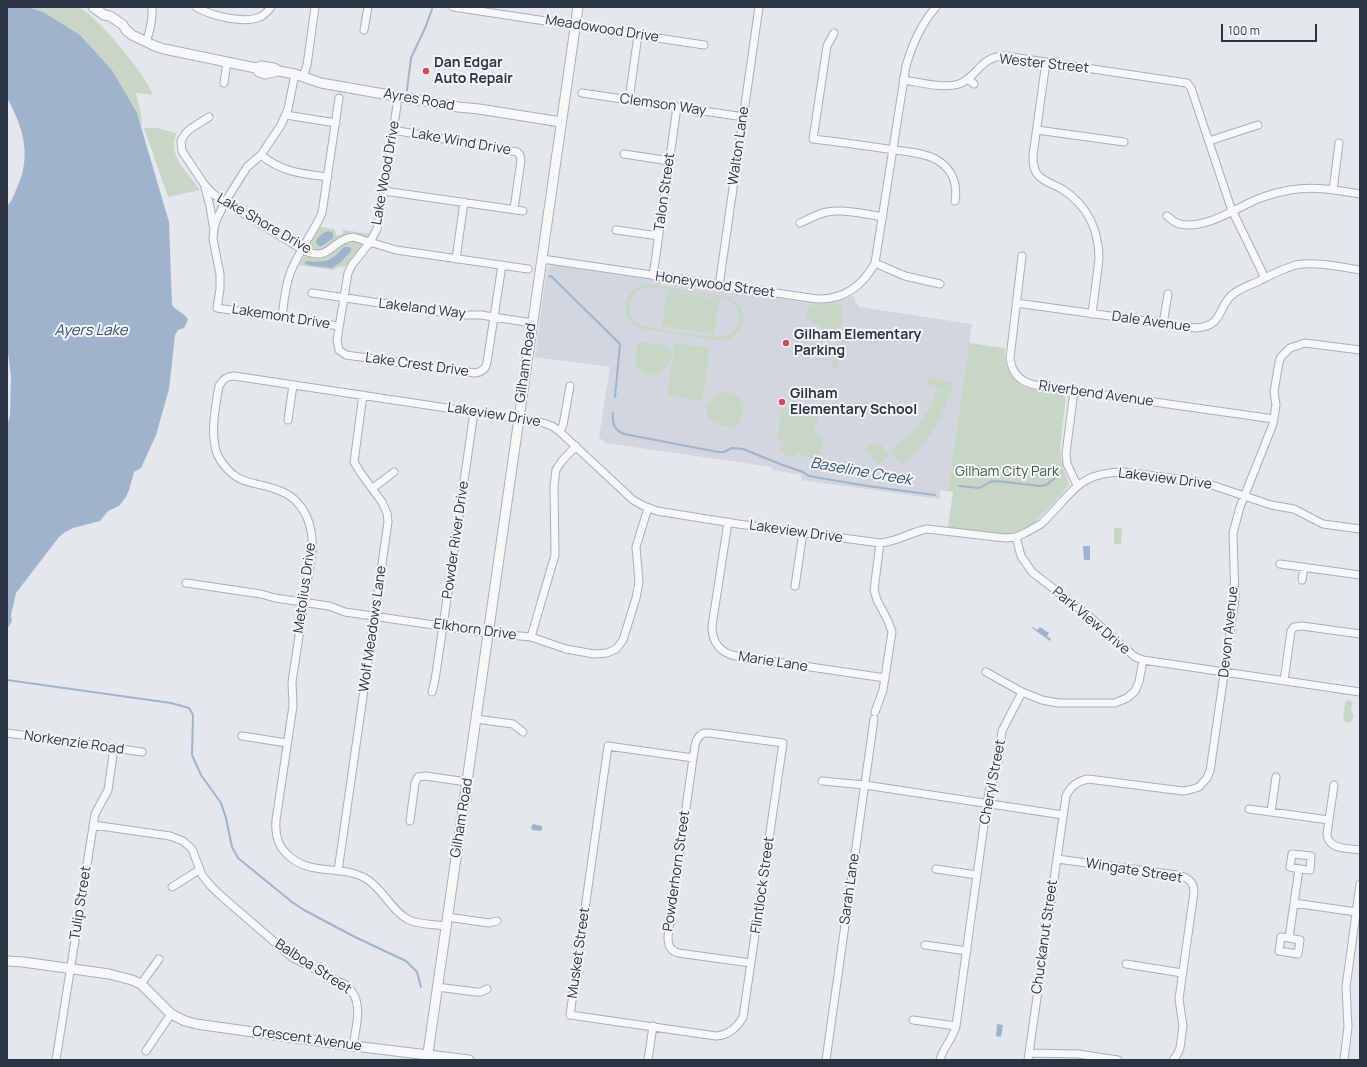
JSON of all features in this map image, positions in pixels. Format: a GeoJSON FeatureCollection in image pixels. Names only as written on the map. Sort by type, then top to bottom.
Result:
{"type":"FeatureCollection","features":[{"type":"Feature","properties":{"kind":"street","name":"Ayres Road"},"geometry":{"type":"LineString","coordinates":[[93,7],[120,30],[126,30],[146,42],[164,49],[256,68],[261,66],[274,68],[279,71],[299,75],[321,83],[434,103],[561,122]]}},
{"type":"Feature","properties":{"kind":"street"},"geometry":{"type":"LineString","coordinates":[[146,42],[150,30],[152,7]]}},
{"type":"Feature","properties":{"kind":"street"},"geometry":{"type":"LineString","coordinates":[[196,7],[213,14],[246,20],[264,15],[271,7]]}},
{"type":"Feature","properties":{"kind":"street","name":"Lakemont Drive"},"geometry":{"type":"LineString","coordinates":[[315,7],[307,65],[299,75],[286,115],[277,133],[261,155],[247,167],[218,215],[214,228],[213,239],[220,274],[220,289],[217,308],[339,326]]}},
{"type":"Feature","properties":{"kind":"street"},"geometry":{"type":"LineString","coordinates":[[364,30],[368,7]]}},
{"type":"Feature","properties":{"kind":"street","name":"Meadowood Drive"},"geometry":{"type":"LineString","coordinates":[[453,7],[473,8],[638,35],[704,44]]}},
{"type":"Feature","properties":{"kind":"street","name":"Gilham Road"},"geometry":{"type":"LineString","coordinates":[[428,1057],[446,921],[578,7]]}},
{"type":"Feature","properties":{"kind":"street","name":"Walton Lane"},"geometry":{"type":"LineString","coordinates":[[719,286],[759,7]]}},
{"type":"Feature","properties":{"kind":"street","name":"Honeywood Street"},"geometry":{"type":"LineString","coordinates":[[542,259],[719,286],[825,300],[839,297],[855,288],[868,276],[875,263],[906,66],[914,44],[924,24],[936,7]]}},
{"type":"Feature","properties":{"kind":"street"},"geometry":{"type":"LineString","coordinates":[[834,33],[827,46],[813,138],[928,156],[942,164],[954,178],[957,191],[956,201]]}},
{"type":"Feature","properties":{"kind":"street"},"geometry":{"type":"LineString","coordinates":[[629,100],[638,35]]}},
{"type":"Feature","properties":{"kind":"street","name":"Wester Street"},"geometry":{"type":"LineString","coordinates":[[903,80],[946,86],[960,84],[968,79],[983,64],[996,57],[1005,56],[1179,82],[1187,84],[1192,88],[1208,141]]}},
{"type":"Feature","properties":{"kind":"street"},"geometry":{"type":"LineString","coordinates":[[224,83],[227,62]]}},
{"type":"Feature","properties":{"kind":"street"},"geometry":{"type":"LineString","coordinates":[[1046,62],[1033,161],[1035,171],[1042,178],[1065,191],[1079,203],[1091,219],[1095,229],[1098,238],[1099,259],[1092,314]]}},
{"type":"Feature","properties":{"kind":"street"},"geometry":{"type":"LineString","coordinates":[[968,79],[974,84]]}},
{"type":"Feature","properties":{"kind":"street","name":"Clemson Way"},"geometry":{"type":"LineString","coordinates":[[582,93],[744,116]]}},
{"type":"Feature","properties":{"kind":"street"},"geometry":{"type":"LineString","coordinates":[[282,318],[289,277],[322,213],[339,98]]}},
{"type":"Feature","properties":{"kind":"street","name":"Lake Wood Drive"},"geometry":{"type":"LineString","coordinates":[[339,350],[337,345],[339,326],[349,269],[370,242],[377,229],[397,105]]}},
{"type":"Feature","properties":{"kind":"street","name":"Talon Street"},"geometry":{"type":"LineString","coordinates":[[653,276],[678,107]]}},
{"type":"Feature","properties":{"kind":"street"},"geometry":{"type":"LineString","coordinates":[[286,115],[336,123]]}},
{"type":"Feature","properties":{"kind":"street","name":"Lake Shore Drive"},"geometry":{"type":"LineString","coordinates":[[208,117],[184,134],[181,141],[182,151],[204,184],[212,193],[225,202],[303,250],[312,254],[322,254],[347,238],[353,237],[396,250],[528,269]]}},
{"type":"Feature","properties":{"kind":"street"},"geometry":{"type":"LineString","coordinates":[[1258,125],[1208,141],[1232,212],[1265,278]]}},
{"type":"Feature","properties":{"kind":"street","name":"Lake Wind Drive"},"geometry":{"type":"LineString","coordinates":[[393,130],[517,152],[520,155],[521,160],[514,209]]}},
{"type":"Feature","properties":{"kind":"street"},"geometry":{"type":"LineString","coordinates":[[1037,130],[1124,142]]}},
{"type":"Feature","properties":{"kind":"street"},"geometry":{"type":"LineString","coordinates":[[1333,190],[1339,143]]}},
{"type":"Feature","properties":{"kind":"street"},"geometry":{"type":"LineString","coordinates":[[624,154],[670,161]]}},
{"type":"Feature","properties":{"kind":"street"},"geometry":{"type":"LineString","coordinates":[[261,155],[269,162],[289,171],[328,177]]}},
{"type":"Feature","properties":{"kind":"street"},"geometry":{"type":"LineString","coordinates":[[204,184],[214,228]]}},
{"type":"Feature","properties":{"kind":"street"},"geometry":{"type":"LineString","coordinates":[[1167,216],[1180,224],[1193,224],[1208,221],[1232,212],[1258,199],[1279,192],[1308,188],[1360,194]]}},
{"type":"Feature","properties":{"kind":"street"},"geometry":{"type":"LineString","coordinates":[[384,191],[523,210]]}},
{"type":"Feature","properties":{"kind":"street"},"geometry":{"type":"LineString","coordinates":[[456,259],[464,202]]}},
{"type":"Feature","properties":{"kind":"street"},"geometry":{"type":"LineString","coordinates":[[800,223],[818,215],[834,211],[883,217]]}},
{"type":"Feature","properties":{"kind":"street"},"geometry":{"type":"LineString","coordinates":[[616,230],[659,236]]}},
{"type":"Feature","properties":{"kind":"street","name":"Riverbend Avenue"},"geometry":{"type":"LineString","coordinates":[[1022,256],[1010,352],[1010,362],[1015,373],[1020,379],[1028,384],[1274,419]]}},
{"type":"Feature","properties":{"kind":"street"},"geometry":{"type":"LineString","coordinates":[[875,263],[905,276],[940,284]]}},
{"type":"Feature","properties":{"kind":"street","name":"Dale Avenue"},"geometry":{"type":"LineString","coordinates":[[1016,303],[1197,328],[1209,326],[1219,317],[1232,295],[1289,267],[1303,264],[1318,264],[1360,270]]}},
{"type":"Feature","properties":{"kind":"street","name":"Lake Crest Drive"},"geometry":{"type":"LineString","coordinates":[[339,350],[346,355],[480,373],[487,366],[502,265]]}},
{"type":"Feature","properties":{"kind":"street","name":"Lakeland Way"},"geometry":{"type":"LineString","coordinates":[[312,294],[461,315],[481,315],[532,323]]}},
{"type":"Feature","properties":{"kind":"street"},"geometry":{"type":"LineString","coordinates":[[1163,324],[1168,294]]}},
{"type":"Feature","properties":{"kind":"street","name":"Devon Avenue"},"geometry":{"type":"LineString","coordinates":[[1063,815],[1064,801],[1068,792],[1077,783],[1088,779],[1183,791],[1194,789],[1202,784],[1207,778],[1210,771],[1235,599],[1233,533],[1244,495],[1272,428],[1276,405],[1274,392],[1281,357],[1290,348],[1304,342],[1360,350]]}},
{"type":"Feature","properties":{"kind":"street","name":"Metolius Drive"},"geometry":{"type":"LineString","coordinates":[[234,376],[230,376],[223,380],[219,386],[213,431],[215,447],[220,460],[234,476],[246,482],[278,490],[292,497],[303,510],[310,523],[312,539],[292,682],[293,706],[276,820],[278,842],[284,851],[298,864],[308,867],[355,874],[366,878],[398,912],[409,920],[416,922],[446,921]]}},
{"type":"Feature","properties":{"kind":"street","name":"Lakeview Drive"},"geometry":{"type":"LineString","coordinates":[[234,376],[293,386],[518,418],[546,424],[560,431],[633,500],[648,508],[657,511],[728,522],[880,543],[891,542],[927,529],[1000,538],[1016,537],[1034,529],[1041,524],[1077,485],[1095,475],[1125,472],[1206,483],[1272,505],[1298,511],[1323,524],[1360,529]]}},
{"type":"Feature","properties":{"kind":"street"},"geometry":{"type":"LineString","coordinates":[[288,420],[293,386]]}},
{"type":"Feature","properties":{"kind":"street"},"geometry":{"type":"LineString","coordinates":[[560,431],[563,425],[570,386]]}},
{"type":"Feature","properties":{"kind":"street"},"geometry":{"type":"LineString","coordinates":[[1074,391],[1066,453],[1067,464],[1077,485]]}},
{"type":"Feature","properties":{"kind":"street","name":"Wolf Meadows Lane"},"geometry":{"type":"LineString","coordinates":[[338,872],[388,522],[385,507],[354,462],[363,395]]}},
{"type":"Feature","properties":{"kind":"street","name":"Powder River Drive"},"geometry":{"type":"LineString","coordinates":[[432,692],[474,412]]}},
{"type":"Feature","properties":{"kind":"street"},"geometry":{"type":"LineString","coordinates":[[531,637],[555,555],[554,486],[556,470],[561,462],[576,446]]}},
{"type":"Feature","properties":{"kind":"street"},"geometry":{"type":"LineString","coordinates":[[373,488],[394,472]]}},
{"type":"Feature","properties":{"kind":"street","name":"Elkhorn Drive"},"geometry":{"type":"LineString","coordinates":[[186,583],[330,606],[346,612],[488,633],[531,637],[557,647],[600,654],[607,653],[618,651],[626,633],[638,593],[636,547],[648,508]]}},
{"type":"Feature","properties":{"kind":"street","name":"Marie Lane"},"geometry":{"type":"LineString","coordinates":[[728,522],[712,626],[714,641],[719,647],[727,653],[736,656],[885,678]]}},
{"type":"Feature","properties":{"kind":"street"},"geometry":{"type":"LineString","coordinates":[[795,586],[803,532]]}},
{"type":"Feature","properties":{"kind":"street","name":"Park View Drive"},"geometry":{"type":"LineString","coordinates":[[1016,537],[1021,556],[1032,572],[1086,615],[1132,656],[1143,660],[1360,692]]}},
{"type":"Feature","properties":{"kind":"street","name":"Sarah Lane"},"geometry":{"type":"LineString","coordinates":[[826,1060],[875,716],[882,694],[892,632],[874,590],[880,543]]}},
{"type":"Feature","properties":{"kind":"street"},"geometry":{"type":"LineString","coordinates":[[1280,564],[1360,575]]}},
{"type":"Feature","properties":{"kind":"street"},"geometry":{"type":"LineString","coordinates":[[1302,580],[1304,567]]}},
{"type":"Feature","properties":{"kind":"street"},"geometry":{"type":"LineString","coordinates":[[1284,681],[1291,631],[1294,627],[1302,626],[1360,634]]}},
{"type":"Feature","properties":{"kind":"street"},"geometry":{"type":"LineString","coordinates":[[986,672],[1034,698],[1058,702],[1119,702],[1136,691],[1143,660]]}},
{"type":"Feature","properties":{"kind":"street","name":"Cheryl Street"},"geometry":{"type":"LineString","coordinates":[[940,1060],[943,1050],[953,1035],[956,1026],[987,803],[990,786],[998,763],[1002,731],[1022,692]]}},
{"type":"Feature","properties":{"kind":"street"},"geometry":{"type":"LineString","coordinates":[[476,719],[513,724],[523,732]]}},
{"type":"Feature","properties":{"kind":"street","name":"Powderhorn Street"},"geometry":{"type":"LineString","coordinates":[[751,964],[678,953],[666,945],[693,758],[697,739],[700,734],[709,732],[783,743]]}},
{"type":"Feature","properties":{"kind":"street","name":"Norkenzie Road"},"geometry":{"type":"LineString","coordinates":[[7,733],[142,752]]}},
{"type":"Feature","properties":{"kind":"street"},"geometry":{"type":"LineString","coordinates":[[242,736],[287,743]]}},
{"type":"Feature","properties":{"kind":"street","name":"Flintlock Street"},"geometry":{"type":"LineString","coordinates":[[737,1026],[744,1013],[783,743]]}},
{"type":"Feature","properties":{"kind":"street","name":"Musket Street"},"geometry":{"type":"LineString","coordinates":[[693,758],[608,746],[570,1015],[716,1036],[730,1032],[737,1026]]}},
{"type":"Feature","properties":{"kind":"street","name":"Tulip Street"},"geometry":{"type":"LineString","coordinates":[[56,1060],[93,825],[96,810],[108,790],[114,748]]}},
{"type":"Feature","properties":{"kind":"street"},"geometry":{"type":"LineString","coordinates":[[410,821],[415,783],[418,777],[425,776],[467,782]]}},
{"type":"Feature","properties":{"kind":"street"},"geometry":{"type":"LineString","coordinates":[[1271,812],[1276,777]]}},
{"type":"Feature","properties":{"kind":"street"},"geometry":{"type":"LineString","coordinates":[[822,780],[865,785],[1063,815]]}},
{"type":"Feature","properties":{"kind":"street"},"geometry":{"type":"LineString","coordinates":[[1334,785],[1327,836],[1329,843],[1335,846],[1360,850]]}},
{"type":"Feature","properties":{"kind":"street"},"geometry":{"type":"LineString","coordinates":[[1249,809],[1329,820]]}},
{"type":"Feature","properties":{"kind":"street","name":"Chuckanut Street"},"geometry":{"type":"LineString","coordinates":[[1028,1056],[1063,815]]}},
{"type":"Feature","properties":{"kind":"street","name":"Balboa Street"},"geometry":{"type":"LineString","coordinates":[[93,825],[178,838],[183,841],[192,849],[199,870],[210,885],[284,951],[351,990],[355,995],[358,1005],[353,1046]]}},
{"type":"Feature","properties":{"kind":"street","name":"Wingate Street"},"geometry":{"type":"LineString","coordinates":[[1056,859],[1187,878],[1194,887],[1179,1003],[1183,1026],[1180,1048],[1174,1060]]}},
{"type":"Feature","properties":{"kind":"street"},"geometry":{"type":"LineString","coordinates":[[936,869],[977,875]]}},
{"type":"Feature","properties":{"kind":"street"},"geometry":{"type":"LineString","coordinates":[[1289,938],[1299,869]]}},
{"type":"Feature","properties":{"kind":"street"},"geometry":{"type":"LineString","coordinates":[[172,887],[199,870]]}},
{"type":"Feature","properties":{"kind":"street"},"geometry":{"type":"LineString","coordinates":[[1344,1060],[1348,1027],[1347,982],[1360,884]]}},
{"type":"Feature","properties":{"kind":"street"},"geometry":{"type":"LineString","coordinates":[[1294,903],[1356,912]]}},
{"type":"Feature","properties":{"kind":"street"},"geometry":{"type":"LineString","coordinates":[[446,921],[489,923],[497,921]]}},
{"type":"Feature","properties":{"kind":"street"},"geometry":{"type":"LineString","coordinates":[[925,945],[967,950]]}},
{"type":"Feature","properties":{"kind":"street"},"geometry":{"type":"LineString","coordinates":[[141,984],[158,959]]}},
{"type":"Feature","properties":{"kind":"street","name":"Crescent Avenue"},"geometry":{"type":"LineString","coordinates":[[7,961],[23,962],[122,977],[141,984],[170,1014],[196,1024],[428,1057],[469,1060]]}},
{"type":"Feature","properties":{"kind":"street"},"geometry":{"type":"LineString","coordinates":[[1126,964],[1182,973]]}},
{"type":"Feature","properties":{"kind":"street"},"geometry":{"type":"LineString","coordinates":[[437,987],[476,992],[481,992],[487,989]]}},
{"type":"Feature","properties":{"kind":"street"},"geometry":{"type":"LineString","coordinates":[[146,1051],[170,1014]]}},
{"type":"Feature","properties":{"kind":"street"},"geometry":{"type":"LineString","coordinates":[[913,1020],[956,1026]]}},
{"type":"Feature","properties":{"kind":"street"},"geometry":{"type":"LineString","coordinates":[[648,1060],[653,1026]]}},
{"type":"Feature","properties":{"kind":"street"},"geometry":{"type":"LineString","coordinates":[[1028,1056],[1078,1054],[1118,1060]]}},
{"type":"Feature","properties":{"kind":"shaded area","name":"Gilham Elementary School"},"geometry":{"type":"Polygon","coordinates":[[[553,265],[811,303],[834,302],[853,296],[859,307],[972,324],[948,491],[941,490],[939,499],[801,480],[802,475],[772,470],[772,467],[605,443],[599,437],[610,367],[535,357],[547,270],[553,265]]]}},
{"type":"Feature","properties":{"kind":"green space"},"geometry":{"type":"Polygon","coordinates":[[[75,6],[86,12],[97,21],[132,61],[149,86],[153,95],[136,93],[142,126],[112,70],[80,35],[45,13],[29,7],[75,6]]]}},
{"type":"Feature","properties":{"kind":"green space"},"geometry":{"type":"Polygon","coordinates":[[[144,128],[157,128],[176,133],[174,142],[177,157],[180,164],[200,190],[168,197],[144,128]]]}},
{"type":"Feature","properties":{"kind":"green space"},"geometry":{"type":"Polygon","coordinates":[[[320,227],[334,229],[337,236],[343,234],[343,230],[371,234],[346,266],[333,270],[299,265],[320,227]]]}},
{"type":"Feature","properties":{"kind":"green space"},"geometry":{"type":"Polygon","coordinates":[[[643,284],[650,284],[729,297],[741,308],[743,322],[741,328],[736,334],[722,341],[643,329],[635,326],[628,318],[626,313],[626,301],[632,290],[643,284]],[[651,287],[643,288],[637,292],[630,302],[629,308],[634,320],[641,325],[657,329],[718,337],[730,334],[738,325],[739,313],[736,307],[727,299],[651,287]]]}},
{"type":"Feature","properties":{"kind":"green space"},"geometry":{"type":"Polygon","coordinates":[[[667,291],[719,299],[714,334],[662,326],[667,291]]]}},
{"type":"Feature","properties":{"kind":"green space"},"geometry":{"type":"Polygon","coordinates":[[[810,305],[842,305],[842,321],[836,335],[829,335],[806,316],[810,305]]]}},
{"type":"Feature","properties":{"kind":"green space"},"geometry":{"type":"Polygon","coordinates":[[[641,342],[662,345],[670,350],[672,357],[666,367],[658,375],[646,375],[636,366],[637,344],[641,342]]]}},
{"type":"Feature","properties":{"kind":"green space"},"geometry":{"type":"Polygon","coordinates":[[[675,343],[710,348],[702,401],[667,395],[675,343]]]}},
{"type":"Feature","properties":{"kind":"green space","name":"Gilham City Park"},"geometry":{"type":"Polygon","coordinates":[[[969,343],[1005,348],[1007,367],[1019,383],[1031,389],[1063,395],[1066,398],[1060,448],[1062,465],[1069,485],[1033,524],[1018,532],[1001,535],[948,527],[953,492],[948,491],[969,343]]]}},
{"type":"Feature","properties":{"kind":"green space"},"geometry":{"type":"Polygon","coordinates":[[[833,357],[839,362],[839,367],[837,368],[831,368],[833,357]]]}},
{"type":"Feature","properties":{"kind":"green space"},"geometry":{"type":"Polygon","coordinates":[[[929,376],[953,383],[951,393],[926,383],[929,376]]]}},
{"type":"Feature","properties":{"kind":"green space"},"geometry":{"type":"Polygon","coordinates":[[[937,390],[950,394],[942,415],[925,442],[902,466],[890,450],[919,424],[929,409],[937,390]]]}},
{"type":"Feature","properties":{"kind":"green space"},"geometry":{"type":"Polygon","coordinates":[[[719,393],[733,394],[744,404],[738,425],[732,429],[715,423],[708,416],[708,405],[719,393]]]}},
{"type":"Feature","properties":{"kind":"green space"},"geometry":{"type":"Polygon","coordinates":[[[801,406],[805,410],[811,410],[818,416],[817,423],[813,428],[814,433],[820,436],[824,442],[822,444],[818,461],[805,457],[797,452],[793,459],[780,451],[785,443],[778,439],[781,409],[801,406]]]}},
{"type":"Feature","properties":{"kind":"green space"},"geometry":{"type":"Polygon","coordinates":[[[879,442],[889,456],[878,465],[866,449],[873,443],[875,445],[879,442]]]}},
{"type":"Feature","properties":{"kind":"green space"},"geometry":{"type":"Polygon","coordinates":[[[1114,528],[1122,528],[1121,544],[1114,544],[1114,528]]]}},
{"type":"Feature","properties":{"kind":"green space"},"geometry":{"type":"Polygon","coordinates":[[[1348,700],[1353,703],[1351,709],[1354,717],[1349,723],[1345,722],[1343,719],[1345,703],[1348,700]]]}},
{"type":"Feature","properties":{"kind":"water","name":"Ayers Lake"},"geometry":{"type":"Polygon","coordinates":[[[7,7],[29,7],[45,13],[80,35],[112,70],[137,113],[169,222],[172,305],[188,320],[184,328],[178,330],[175,335],[169,389],[156,435],[141,468],[134,472],[126,497],[119,506],[108,511],[100,521],[73,528],[59,537],[16,593],[11,615],[12,621],[7,629],[7,425],[10,416],[11,376],[7,345],[7,206],[13,197],[21,178],[25,155],[22,132],[7,98],[7,7]]]}},
{"type":"Feature","properties":{"kind":"water"},"geometry":{"type":"Polygon","coordinates":[[[329,231],[333,233],[333,238],[322,246],[318,246],[316,242],[318,238],[329,231]]]}},
{"type":"Feature","properties":{"kind":"water"},"geometry":{"type":"Polygon","coordinates":[[[344,247],[351,248],[351,251],[341,262],[332,268],[307,265],[305,263],[306,261],[318,262],[331,259],[344,247]]]}},
{"type":"Feature","properties":{"kind":"water"},"geometry":{"type":"Polygon","coordinates":[[[1083,546],[1090,546],[1090,560],[1084,560],[1083,546]]]}},
{"type":"Feature","properties":{"kind":"water"},"geometry":{"type":"Polygon","coordinates":[[[1033,627],[1037,630],[1040,627],[1049,633],[1047,636],[1051,639],[1050,641],[1032,628],[1033,627]]]}},
{"type":"Feature","properties":{"kind":"water"},"geometry":{"type":"Polygon","coordinates":[[[533,824],[542,826],[541,831],[532,830],[531,827],[533,824]]]}},
{"type":"Feature","properties":{"kind":"water"},"geometry":{"type":"Polygon","coordinates":[[[997,1024],[1003,1025],[1001,1037],[996,1036],[997,1024]]]}},
{"type":"Feature","properties":{"kind":"waterway","name":"Baseline Creek"},"geometry":{"type":"LineString","coordinates":[[407,90],[411,58],[432,9]]}},
{"type":"Feature","properties":{"kind":"waterway","name":"Baseline Creek"},"geometry":{"type":"LineString","coordinates":[[549,276],[552,277],[620,344],[615,397]]}},
{"type":"Feature","properties":{"kind":"waterway","name":"Baseline Creek"},"geometry":{"type":"LineString","coordinates":[[613,413],[614,426],[624,434],[718,452],[724,452],[732,448],[743,449],[803,472],[809,476],[867,486],[935,495]]}},
{"type":"Feature","properties":{"kind":"waterway"},"geometry":{"type":"LineString","coordinates":[[959,486],[980,488],[990,482],[996,481],[1040,486],[1046,485],[1055,478]]}},
{"type":"Feature","properties":{"kind":"waterway"},"geometry":{"type":"LineString","coordinates":[[7,680],[171,703],[189,708],[193,715],[192,755],[201,775],[221,803],[226,818],[232,847],[238,858],[304,910],[355,937],[406,961],[417,972],[421,987]]}},
{"type":"Feature","properties":{"kind":"place","name":"Dan Edgar Auto Repair"},"geometry":{"type":"Point","coordinates":[426,71]}},
{"type":"Feature","properties":{"kind":"place","name":"Gilham Elementary Parking"},"geometry":{"type":"Point","coordinates":[786,343]}},
{"type":"Feature","properties":{"kind":"place","name":"Gilham Elementary School"},"geometry":{"type":"Point","coordinates":[782,402]}}]}
